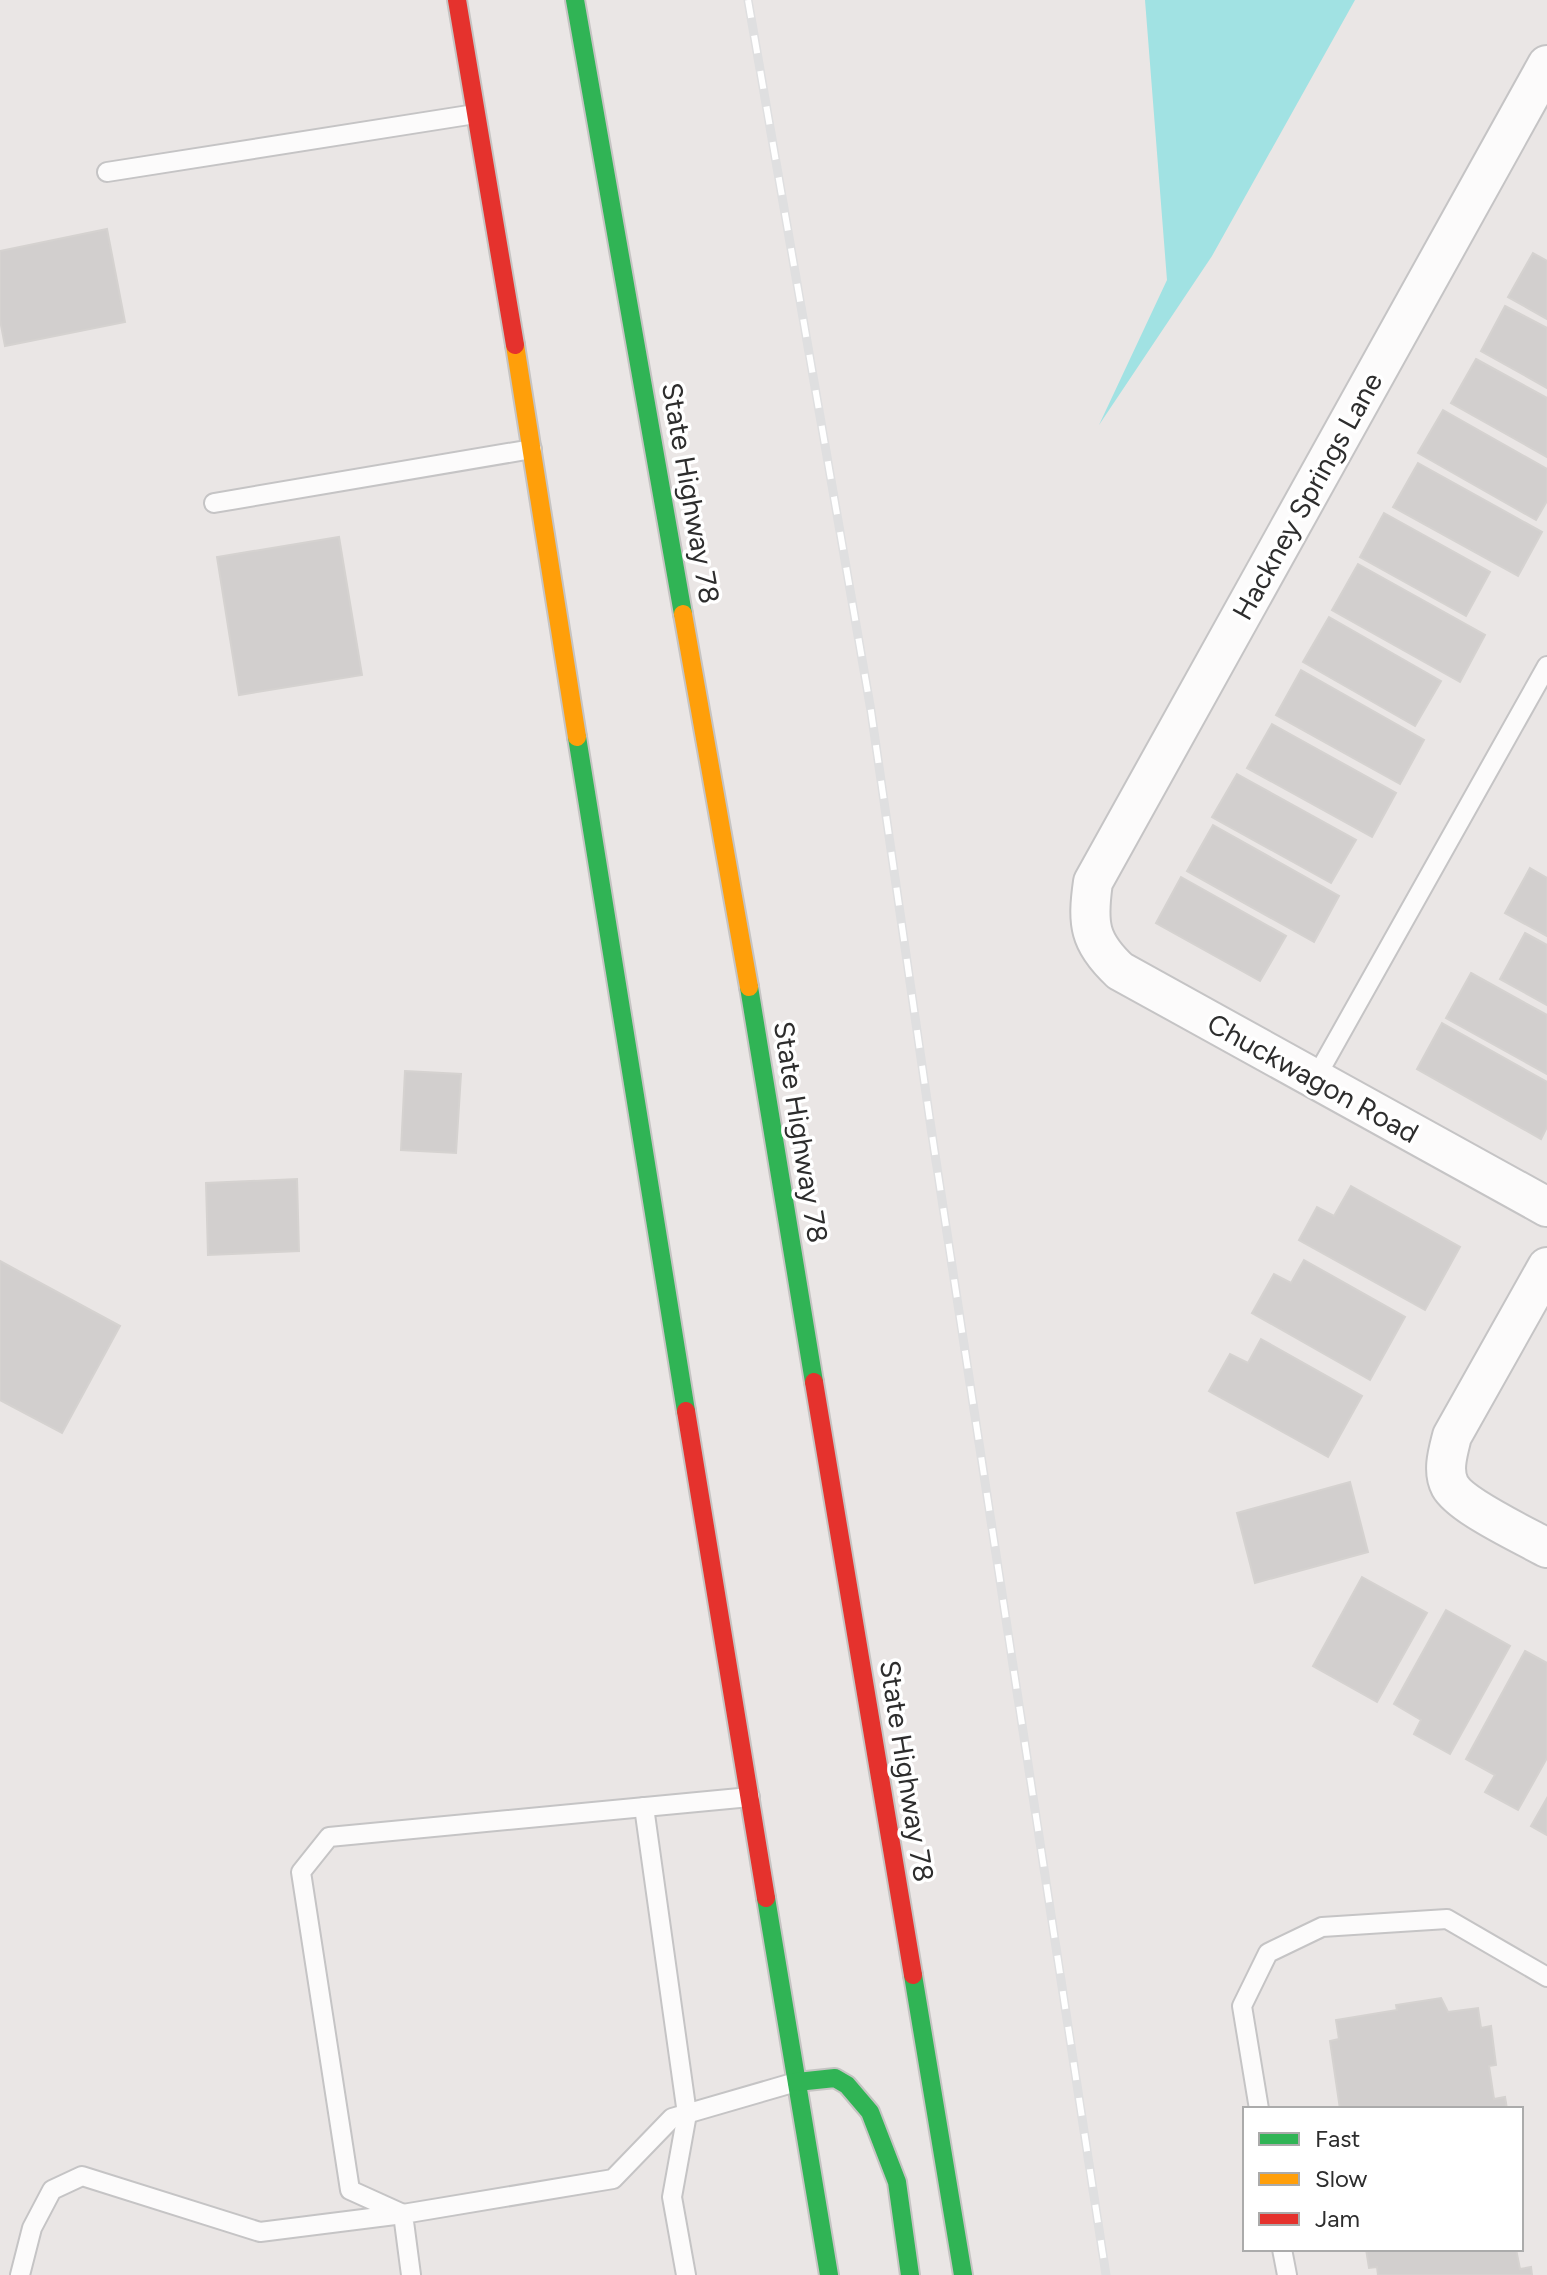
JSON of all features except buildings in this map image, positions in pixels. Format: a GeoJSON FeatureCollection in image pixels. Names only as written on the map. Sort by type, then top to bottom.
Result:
{"type":"FeatureCollection","features":[{"type":"Feature","properties":{"kind":"main road"},"geometry":{"type":"LineString","coordinates":[[457,0],[532,449],[633,1096],[829,2275]]}},
{"type":"Feature","properties":{"kind":"main road","name":"State Highway 78"},"geometry":{"type":"LineString","coordinates":[[575,0],[740,936],[963,2275]]}},
{"type":"Feature","properties":{"kind":"main road"},"geometry":{"type":"LineString","coordinates":[[797,2082],[835,2078],[847,2085],[870,2112],[897,2182],[910,2275]]}},
{"type":"Feature","properties":{"kind":"street","name":"Hackney Springs Lane"},"geometry":{"type":"LineString","coordinates":[[1092,934],[1089,910],[1093,882],[1547,65]]}},
{"type":"Feature","properties":{"kind":"street","name":"Chuckwagon Road"},"geometry":{"type":"LineString","coordinates":[[1092,934],[1103,954],[1120,971],[1547,1207]]}},
{"type":"Feature","properties":{"kind":"street"},"geometry":{"type":"LineString","coordinates":[[1547,1267],[1452,1436],[1447,1458],[1450,1487],[1463,1500],[1547,1548]]}},
{"type":"Feature","properties":{"kind":"lane"},"geometry":{"type":"LineString","coordinates":[[107,172],[475,114]]}},
{"type":"Feature","properties":{"kind":"lane"},"geometry":{"type":"LineString","coordinates":[[214,503],[532,449]]}},
{"type":"Feature","properties":{"kind":"lane"},"geometry":{"type":"LineString","coordinates":[[1315,1079],[1547,666]]}},
{"type":"Feature","properties":{"kind":"lane"},"geometry":{"type":"LineString","coordinates":[[403,2214],[350,2190],[301,1872],[329,1837],[750,1797]]}},
{"type":"Feature","properties":{"kind":"lane"},"geometry":{"type":"LineString","coordinates":[[644,1807],[687,2114],[672,2197],[686,2275]]}},
{"type":"Feature","properties":{"kind":"lane"},"geometry":{"type":"LineString","coordinates":[[1259,2107],[1242,2006],[1268,1953],[1322,1927],[1447,1919],[1547,1977]]}},
{"type":"Feature","properties":{"kind":"lane"},"geometry":{"type":"LineString","coordinates":[[20,2275],[32,2228],[52,2190],[82,2176],[260,2232],[403,2214],[613,2179],[672,2118],[797,2082]]}},
{"type":"Feature","properties":{"kind":"lane"},"geometry":{"type":"LineString","coordinates":[[403,2214],[411,2275]]}},
{"type":"Feature","properties":{"kind":"lane"},"geometry":{"type":"LineString","coordinates":[[1282,2251],[1287,2275]]}},
{"type":"Feature","properties":{"kind":"water"},"geometry":{"type":"Polygon","coordinates":[[[1145,0],[1355,0],[1212,256],[1099,425],[1167,280],[1145,0]]]}},
{"type":"Feature","properties":{"kind":"railway"},"geometry":{"type":"LineString","coordinates":[[748,0],[871,711],[931,1128],[1106,2275]]}},
{"type":"Feature","properties":{"kind":"traffic: fast"},"geometry":{"type":"LineString","coordinates":[[575,0],[683,614]]}},
{"type":"Feature","properties":{"kind":"traffic: fast"},"geometry":{"type":"LineString","coordinates":[[577,737],[686,1411]]}},
{"type":"Feature","properties":{"kind":"traffic: fast"},"geometry":{"type":"LineString","coordinates":[[749,987],[814,1382]]}},
{"type":"Feature","properties":{"kind":"traffic: fast"},"geometry":{"type":"LineString","coordinates":[[766,1898],[829,2275]]}},
{"type":"Feature","properties":{"kind":"traffic: fast"},"geometry":{"type":"LineString","coordinates":[[913,1975],[963,2275]]}},
{"type":"Feature","properties":{"kind":"traffic: fast"},"geometry":{"type":"LineString","coordinates":[[797,2082],[835,2078],[847,2085],[870,2112],[897,2182],[910,2275]]}},
{"type":"Feature","properties":{"kind":"traffic: slow"},"geometry":{"type":"LineString","coordinates":[[515,345],[577,737]]}},
{"type":"Feature","properties":{"kind":"traffic: slow"},"geometry":{"type":"LineString","coordinates":[[683,614],[749,987]]}},
{"type":"Feature","properties":{"kind":"traffic: jam"},"geometry":{"type":"LineString","coordinates":[[457,0],[515,345]]}},
{"type":"Feature","properties":{"kind":"traffic: jam"},"geometry":{"type":"LineString","coordinates":[[814,1382],[913,1975]]}},
{"type":"Feature","properties":{"kind":"traffic: jam"},"geometry":{"type":"LineString","coordinates":[[686,1411],[766,1898]]}}]}
